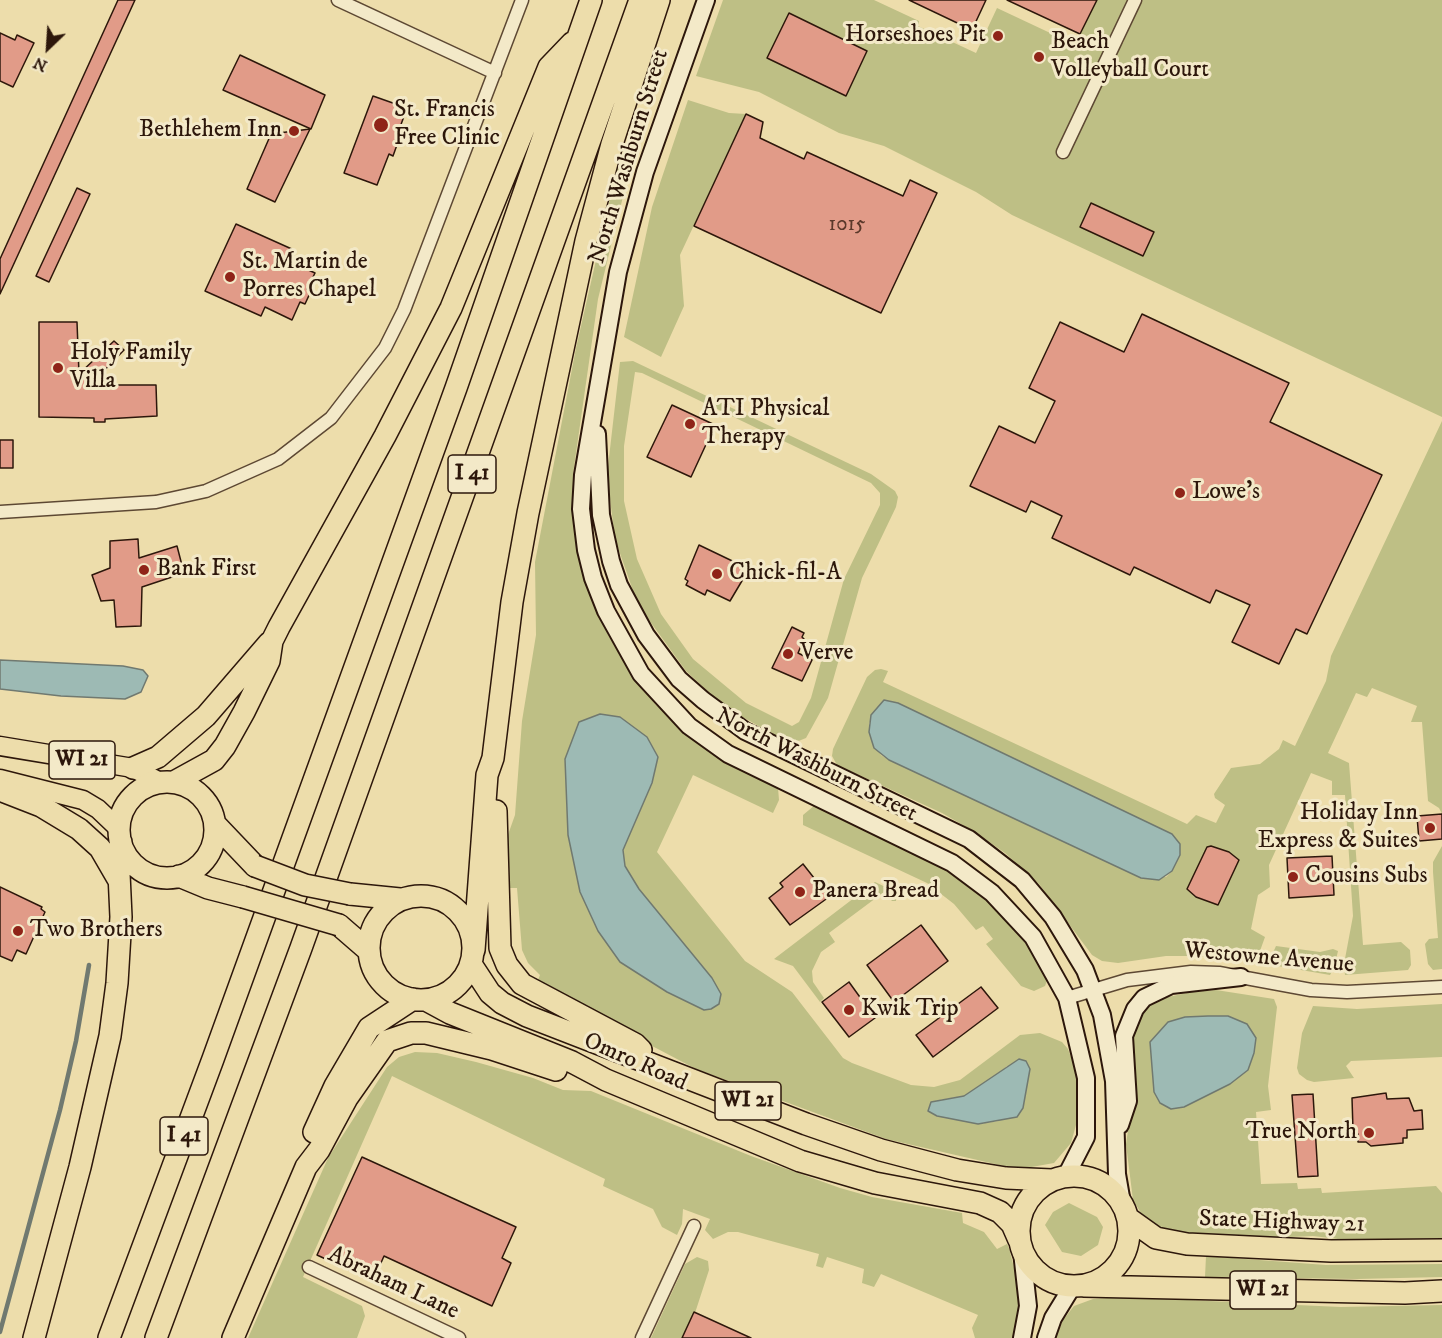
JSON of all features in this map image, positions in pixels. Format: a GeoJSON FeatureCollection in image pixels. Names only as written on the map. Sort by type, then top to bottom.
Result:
{"type":"FeatureCollection","features":[{"type":"Feature","properties":{"kind":"highway","name":"I 41"},"geometry":{"type":"LineString","coordinates":[[109,1338],[440,433],[591,0]]}},
{"type":"Feature","properties":{"kind":"highway","name":"I 41"},"geometry":{"type":"LineString","coordinates":[[156,1338],[301,948],[640,0]]}},
{"type":"Feature","properties":{"kind":"highway"},"geometry":{"type":"LineString","coordinates":[[655,1063],[635,1044],[522,984],[507,965],[500,948],[493,758],[512,602],[569,315],[612,144],[659,0]]}},
{"type":"Feature","properties":{"kind":"highway"},"geometry":{"type":"LineString","coordinates":[[34,1338],[80,1167],[110,1036],[117,983],[121,916],[120,836],[127,803],[136,793],[207,766],[225,746],[268,661],[272,640],[385,436],[451,308],[549,67],[578,37]]}},
{"type":"Feature","properties":{"kind":"highway"},"geometry":{"type":"LineString","coordinates":[[133,768],[158,757],[206,717],[243,676],[259,652],[272,640]]}},
{"type":"Feature","properties":{"kind":"highway"},"geometry":{"type":"LineString","coordinates":[[306,1167],[308,1144],[335,1086],[361,1040],[380,1019],[420,1000],[441,996],[454,989],[464,978],[472,957],[487,775],[493,758]]}},
{"type":"Feature","properties":{"kind":"highway"},"geometry":{"type":"LineString","coordinates":[[167,782],[186,786],[202,797],[213,814],[215,824],[214,838],[202,862],[179,876]]}},
{"type":"Feature","properties":{"kind":"highway"},"geometry":{"type":"LineString","coordinates":[[0,790],[41,807],[79,830],[100,848],[119,879]]}},
{"type":"Feature","properties":{"kind":"highway"},"geometry":{"type":"LineString","coordinates":[[215,824],[255,866],[305,885],[350,894],[400,899],[422,896],[444,900],[466,921],[472,957]]}},
{"type":"Feature","properties":{"kind":"highway"},"geometry":{"type":"LineString","coordinates":[[120,836],[126,854],[136,866],[149,874],[164,877],[179,876],[208,888],[339,925],[369,951]]}},
{"type":"Feature","properties":{"kind":"highway"},"geometry":{"type":"LineString","coordinates":[[400,899],[380,915],[369,938],[369,951],[379,978],[395,992],[420,1000]]}},
{"type":"Feature","properties":{"kind":"highway","name":"Omro Road"},"geometry":{"type":"LineString","coordinates":[[472,957],[490,993],[502,1003],[593,1042],[655,1063],[806,1124],[881,1150],[990,1176],[1059,1178]]}},
{"type":"Feature","properties":{"kind":"highway","name":"Omro Road"},"geometry":{"type":"LineString","coordinates":[[420,1000],[572,1062],[606,1080],[800,1161],[835,1173],[980,1203],[1000,1212],[1012,1224],[1021,1246]]}},
{"type":"Feature","properties":{"kind":"highway"},"geometry":{"type":"LineString","coordinates":[[233,1338],[306,1167],[319,1150],[347,1098],[381,1048],[398,1035],[426,1033],[492,1049],[566,1073],[606,1080]]}},
{"type":"Feature","properties":{"kind":"highway"},"geometry":{"type":"LineString","coordinates":[[1082,1176],[1098,1181],[1111,1190],[1125,1210],[1130,1236],[1120,1261],[1101,1280],[1078,1286],[1056,1284],[1030,1266],[1021,1246],[1019,1221],[1025,1204],[1037,1190],[1059,1178],[1082,1176]]}},
{"type":"Feature","properties":{"kind":"highway","name":"State Highway 21"},"geometry":{"type":"LineString","coordinates":[[1125,1210],[1156,1238],[1187,1245],[1331,1251],[1442,1250]]}},
{"type":"Feature","properties":{"kind":"highway","name":"WI 21"},"geometry":{"type":"LineString","coordinates":[[1078,1286],[1394,1293],[1442,1291]]}},
{"type":"Feature","properties":{"kind":"main road","name":"WI 21"},"geometry":{"type":"LineString","coordinates":[[0,746],[133,768],[167,782]]}},
{"type":"Feature","properties":{"kind":"main road","name":"WI 21"},"geometry":{"type":"LineString","coordinates":[[0,779],[83,800],[98,809],[120,836]]}},
{"type":"Feature","properties":{"kind":"street"},"geometry":{"type":"LineString","coordinates":[[338,0],[495,73]]}},
{"type":"Feature","properties":{"kind":"street"},"geometry":{"type":"LineString","coordinates":[[0,512],[156,502],[206,491],[278,459],[331,418],[367,375],[395,330],[522,0]]}},
{"type":"Feature","properties":{"kind":"street","name":"North Washburn Street"},"geometry":{"type":"LineString","coordinates":[[706,0],[632,217],[618,272],[583,475],[581,509],[586,550],[606,611],[641,674],[674,712],[720,749],[937,855],[975,879],[1010,909],[1033,937],[1067,998]]}},
{"type":"Feature","properties":{"kind":"street"},"geometry":{"type":"LineString","coordinates":[[1063,152],[1135,0]]}},
{"type":"Feature","properties":{"kind":"street","name":"North Washburn Street"},"geometry":{"type":"LineString","coordinates":[[596,400],[600,506],[611,561],[619,585],[646,635],[679,679],[702,700],[745,731],[952,829],[986,850],[1034,892],[1066,936],[1094,989]]}},
{"type":"Feature","properties":{"kind":"street","name":"Westowne Avenue"},"geometry":{"type":"LineString","coordinates":[[1067,998],[1127,980],[1181,972],[1219,973],[1311,990],[1347,992],[1442,987]]}},
{"type":"Feature","properties":{"kind":"street"},"geometry":{"type":"LineString","coordinates":[[1117,1131],[1128,1101],[1124,1036],[1135,1009],[1144,998],[1171,985],[1241,977]]}},
{"type":"Feature","properties":{"kind":"street"},"geometry":{"type":"LineString","coordinates":[[1094,989],[1109,1041],[1117,1131],[1117,1174],[1125,1210]]}},
{"type":"Feature","properties":{"kind":"street"},"geometry":{"type":"LineString","coordinates":[[1059,1178],[1083,1146],[1087,1122],[1082,1053],[1067,998]]}},
{"type":"Feature","properties":{"kind":"street"},"geometry":{"type":"LineString","coordinates":[[642,1338],[694,1226]]}},
{"type":"Feature","properties":{"kind":"street","name":"Omro Road"},"geometry":{"type":"LineString","coordinates":[[1021,1246],[1028,1306],[1022,1338]]}},
{"type":"Feature","properties":{"kind":"street","name":"Abraham Lane"},"geometry":{"type":"LineString","coordinates":[[309,1267],[459,1338]]}},
{"type":"Feature","properties":{"kind":"street"},"geometry":{"type":"LineString","coordinates":[[1046,1338],[1053,1318],[1078,1286]]}},
{"type":"Feature","properties":{"kind":"green space"},"geometry":{"type":"Polygon","coordinates":[[[723,0],[874,0],[919,21],[918,26],[976,53],[997,8],[1080,47],[1085,37],[1080,34],[1097,0],[1130,0],[1112,42],[1123,43],[1142,0],[1442,0],[1442,417],[1012,215],[976,192],[884,146],[839,133],[759,92],[696,76],[723,0]],[[1091,204],[1081,227],[1143,256],[1153,232],[1091,204]]]}},
{"type":"Feature","properties":{"kind":"green space"},"geometry":{"type":"Polygon","coordinates":[[[688,100],[729,113],[746,114],[680,255],[684,306],[661,357],[624,337],[652,207],[688,100]]]}},
{"type":"Feature","properties":{"kind":"green space"},"geometry":{"type":"Polygon","coordinates":[[[617,168],[629,172],[598,299],[573,474],[574,513],[580,557],[593,601],[608,635],[634,678],[656,705],[704,747],[727,763],[778,788],[779,800],[773,813],[693,775],[657,852],[745,961],[792,992],[843,1058],[852,1063],[911,1085],[934,1087],[960,1080],[1020,1035],[1040,1033],[1062,1042],[1068,1049],[1076,1071],[1076,1125],[1071,1143],[1054,1163],[1026,1168],[1008,1167],[886,1139],[696,1069],[536,985],[540,975],[528,963],[522,950],[517,888],[506,888],[504,846],[515,815],[522,721],[536,635],[535,562],[576,348],[617,168]],[[620,717],[565,759],[568,835],[639,889],[625,866],[623,850],[658,757],[646,737],[620,717]],[[1007,1066],[996,1077],[964,1096],[940,1100],[937,1116],[978,1124],[999,1121],[1007,1066]]]}},
{"type":"Feature","properties":{"kind":"green space"},"geometry":{"type":"Polygon","coordinates":[[[633,361],[871,474],[895,491],[898,497],[896,507],[862,578],[828,698],[806,738],[791,744],[737,714],[715,698],[686,671],[638,605],[615,539],[607,475],[620,362],[633,361]],[[635,372],[624,446],[624,501],[637,559],[661,614],[693,659],[746,703],[792,726],[799,722],[811,698],[844,579],[880,505],[880,493],[871,483],[642,373],[635,372]]]}},
{"type":"Feature","properties":{"kind":"green space"},"geometry":{"type":"Polygon","coordinates":[[[1442,421],[1442,814],[1439,808],[1428,801],[1422,722],[1411,722],[1417,706],[1372,688],[1367,697],[1356,693],[1328,753],[1349,763],[1363,945],[1401,942],[1410,950],[1411,965],[1408,970],[1345,975],[1344,964],[1353,916],[1345,795],[1332,795],[1332,781],[1311,773],[1269,865],[1270,887],[1258,895],[1251,929],[1265,937],[1256,962],[1196,956],[1166,956],[1118,963],[1102,961],[1092,955],[1039,884],[1005,853],[942,813],[837,765],[832,756],[833,749],[867,677],[875,670],[881,669],[888,671],[883,682],[1187,824],[1196,815],[1216,823],[1225,805],[1215,798],[1214,794],[1231,768],[1260,764],[1279,749],[1283,740],[1295,746],[1326,681],[1331,656],[1442,421]],[[898,703],[869,723],[871,739],[881,755],[889,760],[1141,878],[1166,877],[1172,871],[1180,855],[1172,834],[898,703]]]}},
{"type":"Feature","properties":{"kind":"green space"},"geometry":{"type":"Polygon","coordinates":[[[815,805],[946,869],[990,902],[1032,950],[1048,978],[1045,986],[1034,991],[1021,986],[986,944],[993,939],[983,926],[976,930],[954,904],[927,883],[803,825],[803,815],[815,805]]]}},
{"type":"Feature","properties":{"kind":"green space"},"geometry":{"type":"Polygon","coordinates":[[[1442,846],[1442,969],[1433,970],[1428,964],[1425,944],[1429,939],[1438,938],[1433,862],[1442,846]]]}},
{"type":"Feature","properties":{"kind":"green space"},"geometry":{"type":"Polygon","coordinates":[[[875,882],[896,892],[896,901],[892,901],[884,892],[829,933],[835,942],[821,952],[812,971],[813,982],[824,998],[820,1002],[793,966],[774,959],[875,882]]]}},
{"type":"Feature","properties":{"kind":"green space"},"geometry":{"type":"Polygon","coordinates":[[[1276,946],[1320,952],[1333,949],[1338,951],[1330,975],[1272,965],[1271,957],[1276,946]]]}},
{"type":"Feature","properties":{"kind":"green space"},"geometry":{"type":"Polygon","coordinates":[[[1216,990],[1274,999],[1277,1007],[1268,1086],[1271,1110],[1256,1112],[1261,1184],[1297,1183],[1298,1189],[1321,1188],[1322,1193],[1436,1186],[1442,1193],[1442,1239],[1363,1242],[1313,1236],[1243,1239],[1173,1233],[1156,1227],[1144,1218],[1133,1200],[1126,1144],[1131,1110],[1129,1053],[1134,1025],[1146,1007],[1159,999],[1191,992],[1216,990]]]}},
{"type":"Feature","properties":{"kind":"green space"},"geometry":{"type":"Polygon","coordinates":[[[1442,1004],[1442,1057],[1351,1061],[1346,1066],[1354,1078],[1314,1082],[1299,1074],[1297,1068],[1302,1033],[1313,1006],[1357,1009],[1442,1004]]]}},
{"type":"Feature","properties":{"kind":"green space"},"geometry":{"type":"Polygon","coordinates":[[[415,1052],[437,1053],[476,1062],[533,1078],[563,1090],[591,1091],[751,1156],[840,1188],[872,1197],[962,1213],[963,1223],[984,1232],[997,1249],[1007,1244],[1009,1248],[1020,1292],[1020,1311],[1014,1338],[975,1338],[972,1328],[978,1315],[881,1274],[874,1287],[862,1283],[864,1269],[827,1257],[823,1268],[816,1266],[819,1254],[738,1232],[728,1232],[713,1239],[705,1230],[710,1219],[683,1209],[682,1224],[677,1235],[662,1227],[653,1209],[603,1186],[605,1179],[392,1076],[303,1277],[362,1306],[365,1316],[357,1338],[248,1338],[328,1158],[387,1067],[399,1057],[415,1052]]]}},
{"type":"Feature","properties":{"kind":"green space"},"geometry":{"type":"Polygon","coordinates":[[[1069,1203],[1097,1217],[1103,1227],[1098,1245],[1081,1256],[1062,1252],[1045,1225],[1053,1212],[1069,1203]]]}},
{"type":"Feature","properties":{"kind":"green space"},"geometry":{"type":"Polygon","coordinates":[[[1206,1256],[1326,1265],[1442,1264],[1442,1277],[1357,1279],[1205,1277],[1206,1256]]]}},
{"type":"Feature","properties":{"kind":"green space"},"geometry":{"type":"Polygon","coordinates":[[[697,1257],[708,1261],[709,1270],[695,1313],[682,1338],[651,1338],[685,1264],[697,1257]]]}},
{"type":"Feature","properties":{"kind":"green space"},"geometry":{"type":"Polygon","coordinates":[[[1121,1297],[1341,1307],[1442,1305],[1442,1338],[1056,1338],[1063,1320],[1074,1306],[1093,1299],[1121,1297]]]}},
{"type":"Feature","properties":{"kind":"water"},"geometry":{"type":"Polygon","coordinates":[[[0,660],[123,666],[143,670],[148,676],[141,692],[125,699],[61,696],[0,689],[0,660]]]}},
{"type":"Feature","properties":{"kind":"water"},"geometry":{"type":"Polygon","coordinates":[[[884,700],[898,703],[1172,834],[1180,844],[1180,855],[1172,871],[1159,880],[1141,878],[889,760],[874,748],[869,732],[871,715],[884,700]]]}},
{"type":"Feature","properties":{"kind":"water"},"geometry":{"type":"Polygon","coordinates":[[[600,714],[620,717],[647,737],[658,757],[652,783],[623,850],[625,866],[639,889],[712,978],[721,994],[719,1004],[711,1009],[704,1010],[667,992],[620,962],[598,931],[580,892],[568,835],[565,759],[579,722],[600,714]]]}},
{"type":"Feature","properties":{"kind":"water"},"geometry":{"type":"Polygon","coordinates":[[[1228,1016],[1247,1024],[1256,1038],[1248,1070],[1230,1084],[1184,1107],[1171,1109],[1160,1103],[1154,1092],[1150,1042],[1168,1022],[1185,1017],[1228,1016]]]}},
{"type":"Feature","properties":{"kind":"water"},"geometry":{"type":"Polygon","coordinates":[[[1019,1059],[1026,1061],[1030,1069],[1023,1108],[1017,1117],[978,1124],[937,1116],[928,1111],[931,1102],[964,1096],[1019,1059]]]}},
{"type":"Feature","properties":{"kind":"building"},"geometry":{"type":"Polygon","coordinates":[[[118,0],[135,0],[0,294],[0,259],[118,0]]]}},
{"type":"Feature","properties":{"kind":"building"},"geometry":{"type":"Polygon","coordinates":[[[909,0],[986,0],[972,30],[909,0]]]}},
{"type":"Feature","properties":{"kind":"building"},"geometry":{"type":"Polygon","coordinates":[[[1007,0],[1097,0],[1080,34],[1007,0]]]}},
{"type":"Feature","properties":{"kind":"building"},"geometry":{"type":"Polygon","coordinates":[[[789,13],[867,51],[846,96],[767,58],[789,13]]]}},
{"type":"Feature","properties":{"kind":"building"},"geometry":{"type":"Polygon","coordinates":[[[0,33],[15,40],[17,35],[34,43],[13,87],[0,81],[0,33]]]}},
{"type":"Feature","properties":{"kind":"building"},"geometry":{"type":"Polygon","coordinates":[[[240,55],[325,95],[311,129],[223,90],[240,55]]]}},
{"type":"Feature","properties":{"kind":"building","name":"St. Francis Free Clinic"},"geometry":{"type":"Polygon","coordinates":[[[373,96],[407,108],[395,141],[398,142],[393,156],[389,154],[377,185],[344,173],[373,96]]]}},
{"type":"Feature","properties":{"kind":"building"},"geometry":{"type":"Polygon","coordinates":[[[746,114],[763,122],[760,138],[804,159],[807,152],[903,196],[910,180],[937,193],[881,313],[694,226],[746,114]]]}},
{"type":"Feature","properties":{"kind":"building"},"geometry":{"type":"Polygon","coordinates":[[[310,129],[275,202],[247,189],[271,134],[310,129]]]}},
{"type":"Feature","properties":{"kind":"building"},"geometry":{"type":"Polygon","coordinates":[[[77,188],[90,194],[49,282],[36,276],[77,188]]]}},
{"type":"Feature","properties":{"kind":"building"},"geometry":{"type":"Polygon","coordinates":[[[1091,203],[1154,232],[1143,256],[1080,227],[1091,203]]]}},
{"type":"Feature","properties":{"kind":"building"},"geometry":{"type":"Polygon","coordinates":[[[236,224],[294,250],[289,261],[315,273],[307,289],[311,291],[305,304],[300,302],[292,320],[265,307],[261,316],[205,291],[236,224]]]}},
{"type":"Feature","properties":{"kind":"building","name":"Lowe's"},"geometry":{"type":"Polygon","coordinates":[[[1142,314],[1289,383],[1270,422],[1382,475],[1307,634],[1296,629],[1279,664],[1232,642],[1250,605],[1216,590],[1210,603],[1134,567],[1130,575],[1052,538],[1062,516],[1031,501],[1026,512],[970,486],[999,426],[1035,443],[1055,401],[1029,388],[1060,322],[1124,352],[1142,314]]]}},
{"type":"Feature","properties":{"kind":"building","name":"Holy Family Villa"},"geometry":{"type":"Polygon","coordinates":[[[39,322],[77,322],[79,374],[114,341],[124,350],[90,385],[156,385],[157,416],[105,419],[105,422],[94,422],[94,418],[39,417],[39,322]]]}},
{"type":"Feature","properties":{"kind":"building"},"geometry":{"type":"Polygon","coordinates":[[[672,405],[715,425],[691,477],[647,457],[672,405]]]}},
{"type":"Feature","properties":{"kind":"building"},"geometry":{"type":"Polygon","coordinates":[[[0,440],[13,440],[13,468],[0,468],[0,440]]]}},
{"type":"Feature","properties":{"kind":"building","name":"Bank First"},"geometry":{"type":"Polygon","coordinates":[[[138,539],[139,558],[177,546],[184,573],[142,587],[141,626],[116,627],[114,600],[101,601],[92,575],[110,568],[110,541],[138,539]]]}},
{"type":"Feature","properties":{"kind":"building","name":"Chick-fil-A"},"geometry":{"type":"Polygon","coordinates":[[[699,545],[749,569],[730,601],[707,590],[705,595],[686,585],[688,581],[685,579],[699,545]]]}},
{"type":"Feature","properties":{"kind":"building","name":"Verve"},"geometry":{"type":"Polygon","coordinates":[[[792,627],[804,633],[798,653],[812,660],[802,681],[772,668],[792,627]]]}},
{"type":"Feature","properties":{"kind":"building","name":"Holiday Inn Express & Suites"},"geometry":{"type":"Polygon","coordinates":[[[1442,814],[1442,839],[1419,841],[1417,816],[1442,814]]]}},
{"type":"Feature","properties":{"kind":"building"},"geometry":{"type":"Polygon","coordinates":[[[1211,846],[1229,852],[1239,860],[1218,905],[1196,897],[1187,889],[1207,847],[1211,846]]]}},
{"type":"Feature","properties":{"kind":"building"},"geometry":{"type":"Polygon","coordinates":[[[1332,856],[1334,895],[1289,898],[1287,858],[1332,856]]]}},
{"type":"Feature","properties":{"kind":"building","name":"Panera Bread"},"geometry":{"type":"Polygon","coordinates":[[[803,864],[829,897],[790,925],[769,898],[783,887],[780,883],[803,864]]]}},
{"type":"Feature","properties":{"kind":"building","name":"Two Brothers"},"geometry":{"type":"Polygon","coordinates":[[[0,887],[42,907],[41,909],[45,912],[26,954],[17,950],[12,961],[0,956],[0,887]]]}},
{"type":"Feature","properties":{"kind":"building","name":"Kwik Trip"},"geometry":{"type":"Polygon","coordinates":[[[921,925],[948,961],[894,1002],[867,965],[921,925]]]}},
{"type":"Feature","properties":{"kind":"building","name":"Kwik Trip"},"geometry":{"type":"Polygon","coordinates":[[[849,982],[875,1018],[849,1037],[822,1002],[849,982]]]}},
{"type":"Feature","properties":{"kind":"building","name":"Kwik Trip"},"geometry":{"type":"Polygon","coordinates":[[[981,987],[998,1008],[933,1057],[916,1035],[981,987]]]}},
{"type":"Feature","properties":{"kind":"building"},"geometry":{"type":"Polygon","coordinates":[[[1386,1093],[1387,1099],[1409,1098],[1414,1111],[1422,1110],[1423,1129],[1407,1130],[1407,1138],[1403,1138],[1403,1143],[1371,1146],[1366,1142],[1358,1142],[1358,1134],[1353,1130],[1352,1098],[1386,1093]]]}},
{"type":"Feature","properties":{"kind":"building"},"geometry":{"type":"Polygon","coordinates":[[[1313,1094],[1318,1176],[1298,1177],[1292,1095],[1313,1094]]]}},
{"type":"Feature","properties":{"kind":"building"},"geometry":{"type":"Polygon","coordinates":[[[362,1157],[516,1227],[502,1258],[511,1263],[492,1306],[384,1256],[373,1281],[317,1255],[362,1157]]]}},
{"type":"Feature","properties":{"kind":"building"},"geometry":{"type":"Polygon","coordinates":[[[694,1312],[751,1338],[682,1338],[694,1312]]]}},
{"type":"Feature","properties":{"kind":"waterway"},"geometry":{"type":"LineString","coordinates":[[0,1332],[60,1110],[76,1041],[89,965]]}},
{"type":"Feature","properties":{"kind":"place","name":"Horseshoes Pit"},"geometry":{"type":"Point","coordinates":[998,36]}},
{"type":"Feature","properties":{"kind":"place","name":"Beach Volleyball Court"},"geometry":{"type":"Point","coordinates":[1039,57]}},
{"type":"Feature","properties":{"kind":"place","name":"St. Francis Free Clinic"},"geometry":{"type":"Point","coordinates":[381,125]}},
{"type":"Feature","properties":{"kind":"place","name":"Bethlehem Inn"},"geometry":{"type":"Point","coordinates":[294,131]}},
{"type":"Feature","properties":{"kind":"place","name":"St. Martin de Porres Chapel"},"geometry":{"type":"Point","coordinates":[230,277]}},
{"type":"Feature","properties":{"kind":"place","name":"Holy Family Villa"},"geometry":{"type":"Point","coordinates":[58,368]}},
{"type":"Feature","properties":{"kind":"place","name":"ATI Physical Therapy"},"geometry":{"type":"Point","coordinates":[690,424]}},
{"type":"Feature","properties":{"kind":"place","name":"Lowe's"},"geometry":{"type":"Point","coordinates":[1180,493]}},
{"type":"Feature","properties":{"kind":"place","name":"Bank First"},"geometry":{"type":"Point","coordinates":[144,570]}},
{"type":"Feature","properties":{"kind":"place","name":"Chick-fil-A"},"geometry":{"type":"Point","coordinates":[717,574]}},
{"type":"Feature","properties":{"kind":"place","name":"Verve"},"geometry":{"type":"Point","coordinates":[788,654]}},
{"type":"Feature","properties":{"kind":"place","name":"Holiday Inn Express & Suites"},"geometry":{"type":"Point","coordinates":[1430,828]}},
{"type":"Feature","properties":{"kind":"place","name":"Cousins Subs"},"geometry":{"type":"Point","coordinates":[1293,877]}},
{"type":"Feature","properties":{"kind":"place","name":"Panera Bread"},"geometry":{"type":"Point","coordinates":[800,892]}},
{"type":"Feature","properties":{"kind":"place","name":"Two Brothers"},"geometry":{"type":"Point","coordinates":[18,931]}},
{"type":"Feature","properties":{"kind":"place","name":"Kwik Trip"},"geometry":{"type":"Point","coordinates":[849,1010]}},
{"type":"Feature","properties":{"kind":"place","name":"True North"},"geometry":{"type":"Point","coordinates":[1369,1133]}}]}
